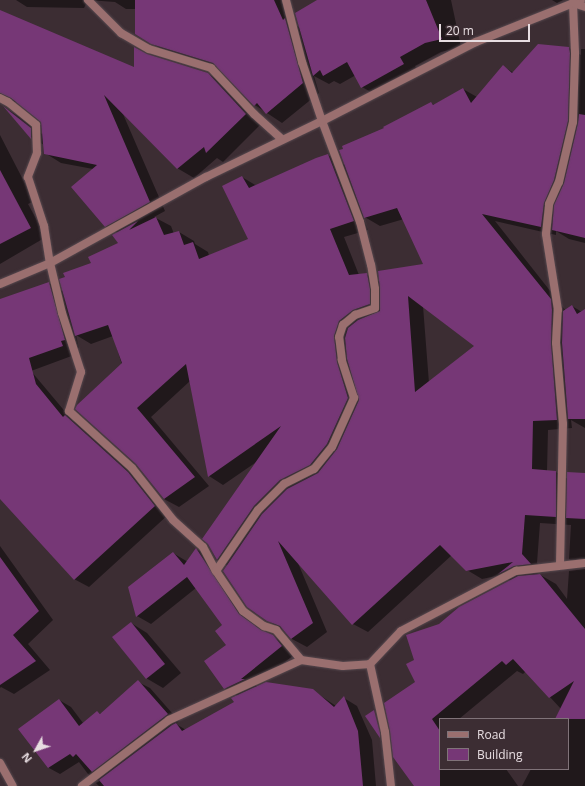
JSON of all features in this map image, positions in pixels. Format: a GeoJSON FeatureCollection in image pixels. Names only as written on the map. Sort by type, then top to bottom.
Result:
{"type":"FeatureCollection","features":[{"type":"Feature","properties":{"kind":"street"},"geometry":{"type":"LineString","coordinates":[[88,0],[121,33],[149,49],[211,68],[254,114],[282,140]]}},
{"type":"Feature","properties":{"kind":"street"},"geometry":{"type":"LineString","coordinates":[[216,571],[258,510],[284,484],[314,469],[332,447],[354,398],[342,360],[339,338],[343,325],[355,315],[375,308],[375,289],[371,265],[360,222],[322,121],[302,62],[286,0]]}},
{"type":"Feature","properties":{"kind":"street"},"geometry":{"type":"LineString","coordinates":[[0,284],[50,263],[206,177],[322,121],[476,42],[577,1]]}},
{"type":"Feature","properties":{"kind":"street"},"geometry":{"type":"LineString","coordinates":[[577,1],[585,7]]}},
{"type":"Feature","properties":{"kind":"street"},"geometry":{"type":"LineString","coordinates":[[560,565],[563,424],[556,343],[558,310],[546,234],[549,204],[559,182],[573,122],[577,1]]}},
{"type":"Feature","properties":{"kind":"street"},"geometry":{"type":"LineString","coordinates":[[0,98],[8,102],[36,125],[37,153],[28,177],[44,226],[50,263],[62,313],[81,372],[69,412],[132,468],[173,520],[203,547],[216,571],[243,611],[264,626],[276,630],[301,660]]}},
{"type":"Feature","properties":{"kind":"street"},"geometry":{"type":"LineString","coordinates":[[82,786],[170,720],[301,660],[343,666],[370,664],[401,631],[516,571],[585,563]]}},
{"type":"Feature","properties":{"kind":"street"},"geometry":{"type":"LineString","coordinates":[[370,664],[385,732],[391,786]]}},
{"type":"Feature","properties":{"kind":"street"},"geometry":{"type":"LineString","coordinates":[[0,763],[13,786]]}},
{"type":"Feature","properties":{"kind":"building"},"geometry":{"type":"Polygon","coordinates":[[[135,0],[274,0],[283,20],[285,18],[303,83],[266,114],[257,103],[254,106],[213,63],[151,44],[135,34],[135,0]]]}},
{"type":"Feature","properties":{"kind":"building"},"geometry":{"type":"Polygon","coordinates":[[[317,0],[426,0],[442,39],[425,43],[400,57],[404,64],[361,88],[347,62],[323,76],[320,70],[313,76],[295,13],[317,0]]]}},
{"type":"Feature","properties":{"kind":"building"},"geometry":{"type":"Polygon","coordinates":[[[0,10],[134,67],[134,47],[147,54],[208,73],[246,114],[206,153],[204,147],[177,169],[104,95],[150,202],[105,227],[71,187],[97,165],[44,154],[41,122],[11,98],[0,93],[0,10]]]}},
{"type":"Feature","properties":{"kind":"building"},"geometry":{"type":"Polygon","coordinates":[[[538,44],[569,47],[568,121],[554,180],[544,203],[541,227],[482,214],[551,299],[551,343],[557,420],[533,421],[532,469],[556,471],[556,517],[525,515],[522,554],[531,564],[514,566],[498,574],[513,562],[466,571],[440,545],[352,625],[278,541],[313,623],[291,639],[280,626],[267,621],[247,607],[223,571],[262,514],[287,489],[318,473],[337,449],[359,400],[347,359],[345,338],[348,328],[358,320],[380,311],[378,271],[423,264],[397,208],[364,218],[339,150],[343,149],[342,146],[384,128],[383,127],[431,102],[433,105],[463,88],[471,103],[503,65],[512,73],[538,44]],[[408,296],[415,392],[474,346],[408,296]]]}},
{"type":"Feature","properties":{"kind":"building"},"geometry":{"type":"Polygon","coordinates":[[[3,106],[31,128],[31,139],[3,106]]]}},
{"type":"Feature","properties":{"kind":"building"},"geometry":{"type":"Polygon","coordinates":[[[579,114],[585,115],[585,238],[552,230],[554,205],[564,183],[579,114]]]}},
{"type":"Feature","properties":{"kind":"building"},"geometry":{"type":"Polygon","coordinates":[[[328,154],[354,221],[330,229],[349,275],[367,273],[370,289],[370,304],[353,310],[339,321],[334,336],[337,362],[348,398],[327,444],[310,465],[280,480],[254,506],[217,560],[208,544],[202,539],[281,426],[208,477],[186,364],[137,408],[195,477],[164,499],[136,464],[75,409],[77,405],[122,363],[108,325],[75,336],[59,279],[65,277],[63,273],[91,263],[88,257],[118,243],[112,235],[138,221],[129,230],[156,217],[164,235],[179,231],[184,245],[193,242],[199,259],[248,239],[222,186],[242,176],[249,188],[328,154]]]}},
{"type":"Feature","properties":{"kind":"building"},"geometry":{"type":"Polygon","coordinates":[[[0,170],[31,228],[0,244],[0,170]]]}},
{"type":"Feature","properties":{"kind":"building"},"geometry":{"type":"Polygon","coordinates":[[[49,282],[65,340],[61,341],[63,346],[29,358],[36,384],[63,417],[65,415],[128,472],[155,506],[74,580],[0,499],[0,299],[49,282]]]}},
{"type":"Feature","properties":{"kind":"building"},"geometry":{"type":"Polygon","coordinates":[[[572,305],[577,314],[585,309],[585,419],[568,419],[562,343],[563,311],[572,305]]]}},
{"type":"Feature","properties":{"kind":"building"},"geometry":{"type":"Polygon","coordinates":[[[567,472],[585,473],[585,519],[566,518],[567,472]]]}},
{"type":"Feature","properties":{"kind":"building"},"geometry":{"type":"Polygon","coordinates":[[[196,548],[239,614],[261,630],[273,635],[282,646],[241,679],[245,679],[224,689],[204,661],[226,645],[215,631],[222,625],[187,577],[136,617],[128,587],[173,552],[184,565],[196,548]]]}},
{"type":"Feature","properties":{"kind":"building"},"geometry":{"type":"Polygon","coordinates":[[[0,557],[39,611],[13,635],[36,661],[0,685],[0,557]]]}},
{"type":"Feature","properties":{"kind":"building"},"geometry":{"type":"Polygon","coordinates":[[[540,574],[585,629],[585,719],[556,718],[574,681],[549,698],[513,659],[506,665],[502,661],[432,719],[439,730],[440,786],[414,786],[393,757],[390,731],[384,703],[415,682],[406,664],[414,660],[406,635],[439,624],[459,607],[518,576],[540,574]]]}},
{"type":"Feature","properties":{"kind":"building"},"geometry":{"type":"Polygon","coordinates":[[[131,622],[165,664],[146,679],[112,637],[131,622]]]}},
{"type":"Feature","properties":{"kind":"building"},"geometry":{"type":"Polygon","coordinates":[[[138,680],[168,714],[92,772],[76,754],[73,757],[70,754],[48,768],[18,729],[59,699],[79,726],[97,711],[100,714],[138,680]]]}},
{"type":"Feature","properties":{"kind":"building"},"geometry":{"type":"Polygon","coordinates":[[[266,682],[313,689],[334,707],[344,696],[358,731],[363,786],[104,786],[99,780],[172,725],[176,723],[182,731],[234,702],[231,698],[266,682]]]}},
{"type":"Feature","properties":{"kind":"building"},"geometry":{"type":"Polygon","coordinates":[[[374,710],[380,733],[380,738],[365,716],[374,710]]]}}]}
